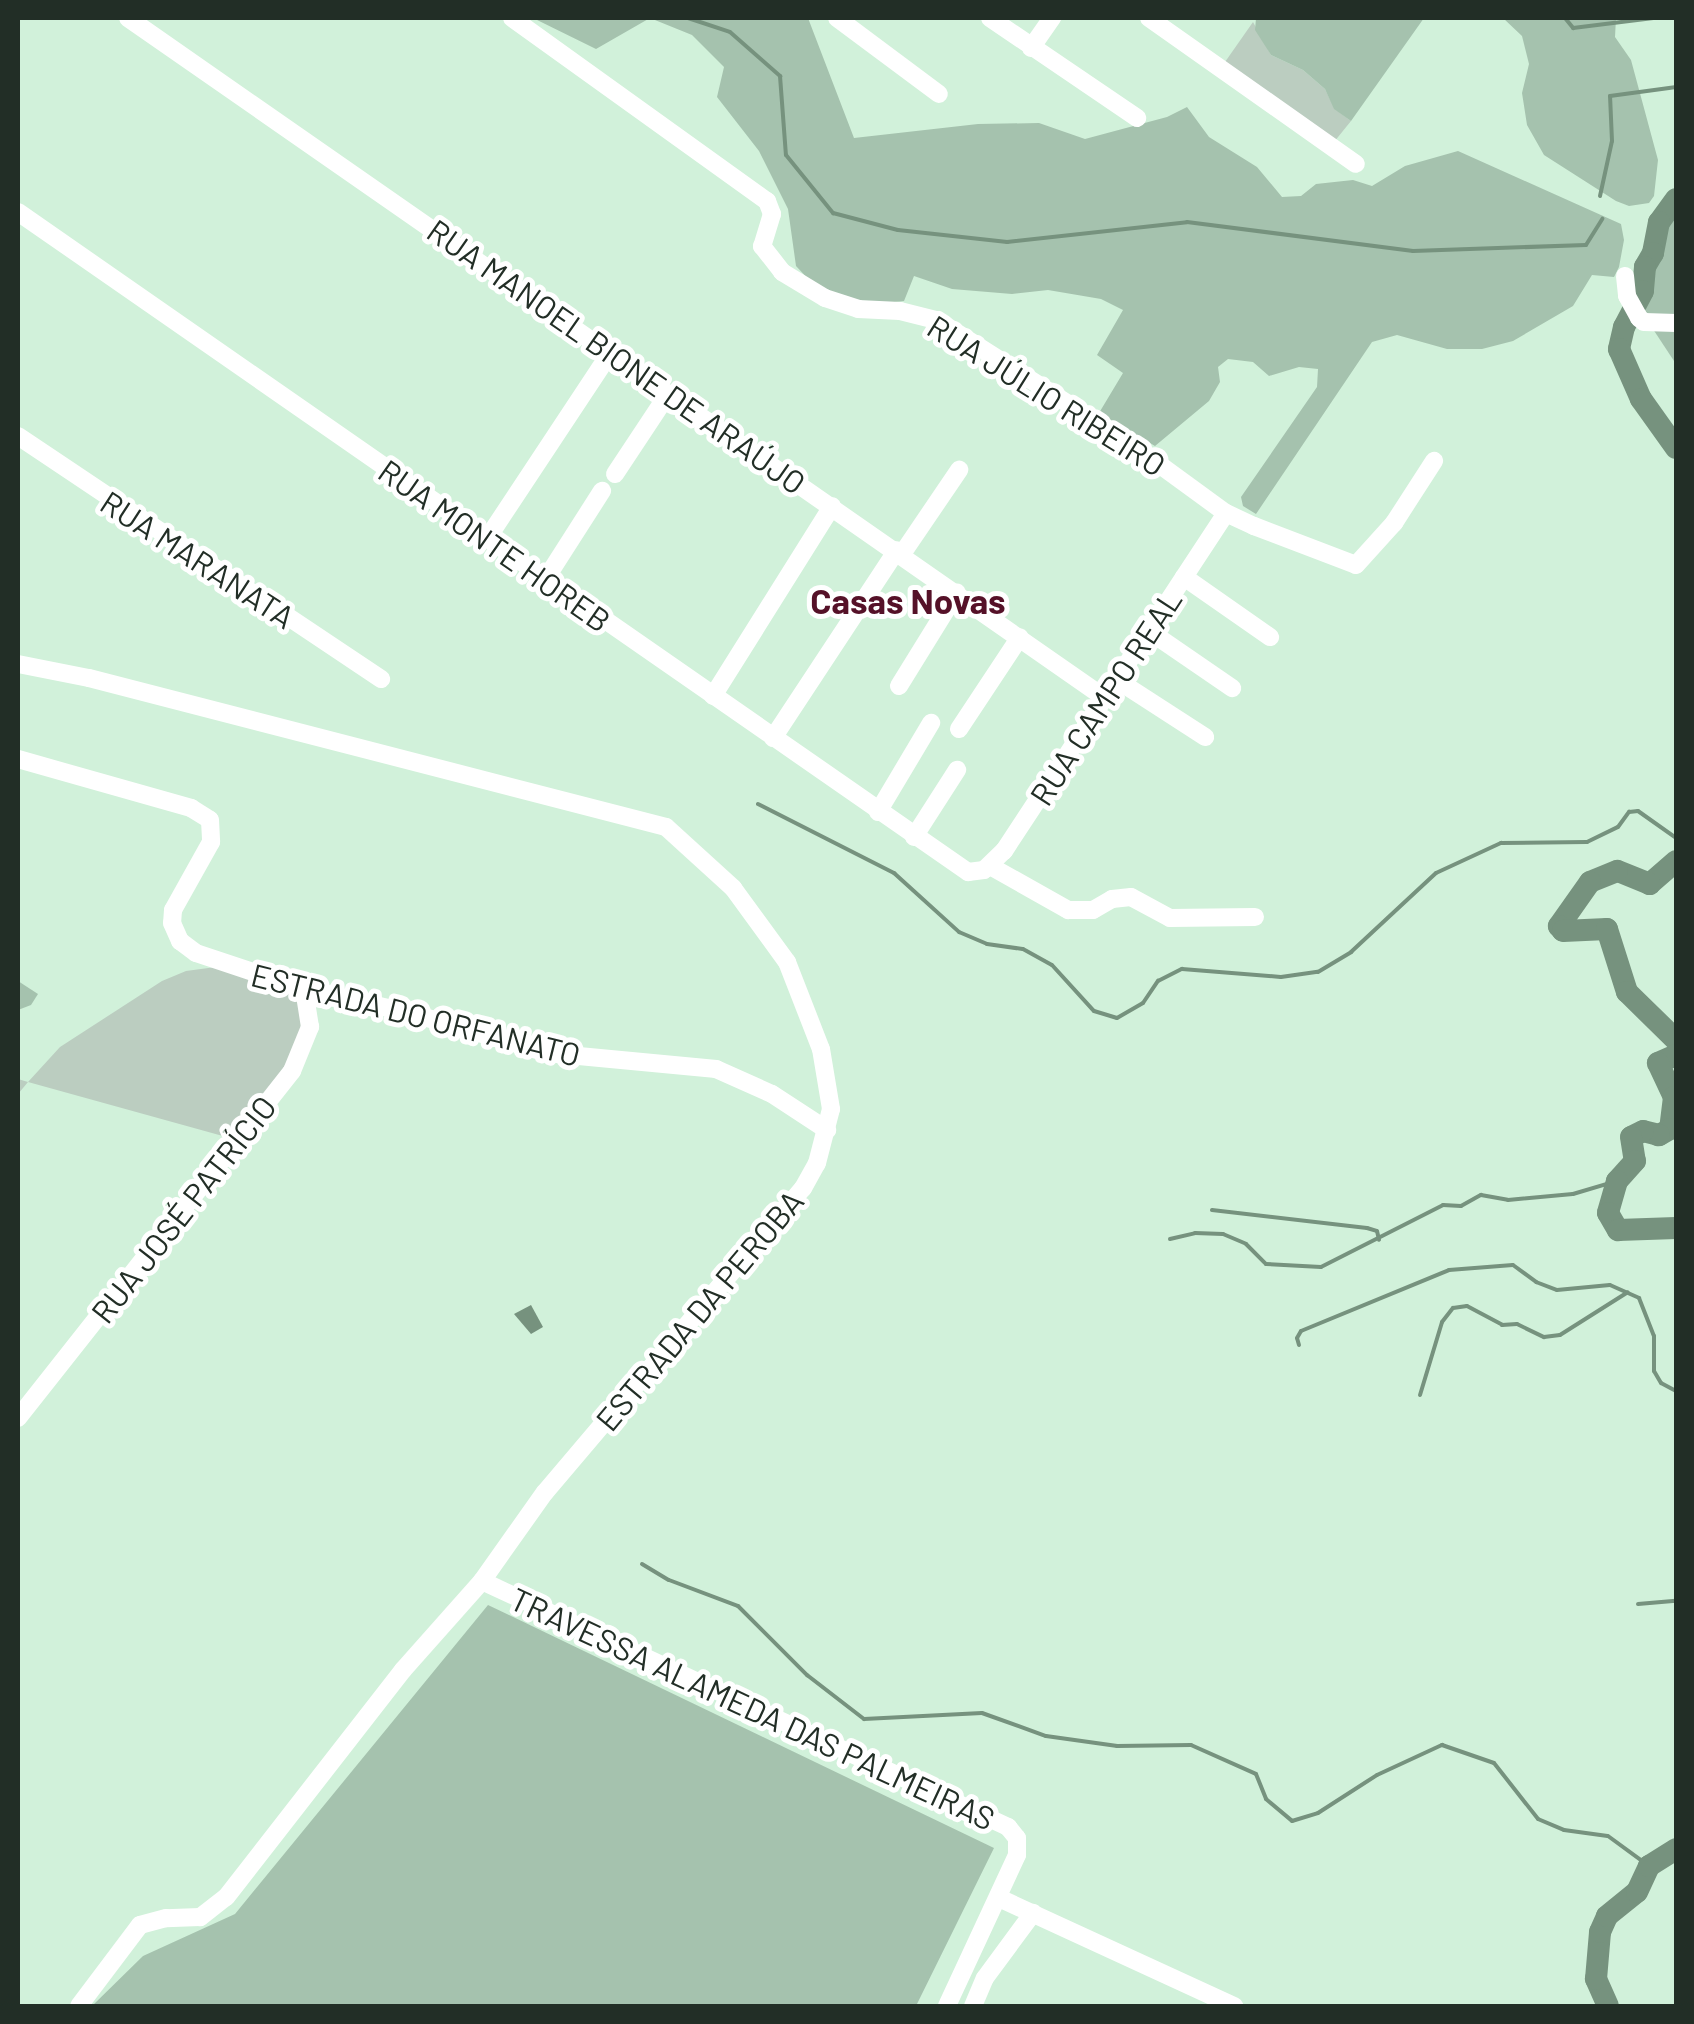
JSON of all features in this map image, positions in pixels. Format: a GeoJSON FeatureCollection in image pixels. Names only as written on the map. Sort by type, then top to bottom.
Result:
{"type":"FeatureCollection","features":[{"type":"Feature","properties":{"kind":"street","name":"RUA MANOEL BIONE DE ARAÚJO"},"geometry":{"type":"LineString","coordinates":[[128,18],[1105,698]]}},
{"type":"Feature","properties":{"kind":"street","name":"RUA JÚLIO RIBEIRO"},"geometry":{"type":"LineString","coordinates":[[512,18],[767,202],[772,214],[762,246],[782,272],[825,298],[858,309],[900,311],[937,320],[1120,437],[1226,512]]}},
{"type":"Feature","properties":{"kind":"street"},"geometry":{"type":"LineString","coordinates":[[836,18],[938,94]]}},
{"type":"Feature","properties":{"kind":"street"},"geometry":{"type":"LineString","coordinates":[[990,18],[1137,118]]}},
{"type":"Feature","properties":{"kind":"street"},"geometry":{"type":"LineString","coordinates":[[1031,48],[1052,18]]}},
{"type":"Feature","properties":{"kind":"street"},"geometry":{"type":"LineString","coordinates":[[1150,18],[1356,164]]}},
{"type":"Feature","properties":{"kind":"street","name":"RUA MONTE HOREB"},"geometry":{"type":"LineString","coordinates":[[19,217],[961,869],[983,869],[1068,910],[1092,910],[1112,899],[1132,897],[1170,918],[1255,916]]}},
{"type":"Feature","properties":{"kind":"street"},"geometry":{"type":"LineString","coordinates":[[1625,276],[1635,312],[1673,323]]}},
{"type":"Feature","properties":{"kind":"street"},"geometry":{"type":"LineString","coordinates":[[487,540],[610,353]]}},
{"type":"Feature","properties":{"kind":"street"},"geometry":{"type":"LineString","coordinates":[[615,474],[668,394]]}},
{"type":"Feature","properties":{"kind":"street","name":"RUA MARANATA"},"geometry":{"type":"LineString","coordinates":[[18,436],[382,679]]}},
{"type":"Feature","properties":{"kind":"street"},"geometry":{"type":"LineString","coordinates":[[1226,512],[1356,565],[1394,523],[1434,461]]}},
{"type":"Feature","properties":{"kind":"street"},"geometry":{"type":"LineString","coordinates":[[774,738],[959,470]]}},
{"type":"Feature","properties":{"kind":"street"},"geometry":{"type":"LineString","coordinates":[[545,580],[602,491]]}},
{"type":"Feature","properties":{"kind":"street"},"geometry":{"type":"LineString","coordinates":[[713,696],[832,506]]}},
{"type":"Feature","properties":{"kind":"street","name":"RUA CAMPO REAL"},"geometry":{"type":"LineString","coordinates":[[983,869],[1105,698],[1226,512]]}},
{"type":"Feature","properties":{"kind":"street"},"geometry":{"type":"LineString","coordinates":[[1184,577],[1270,636]]}},
{"type":"Feature","properties":{"kind":"street"},"geometry":{"type":"LineString","coordinates":[[899,686],[957,592]]}},
{"type":"Feature","properties":{"kind":"street"},"geometry":{"type":"LineString","coordinates":[[1149,631],[1232,688]]}},
{"type":"Feature","properties":{"kind":"street"},"geometry":{"type":"LineString","coordinates":[[959,728],[1020,637]]}},
{"type":"Feature","properties":{"kind":"street","name":"ESTRADA DA PEROBA"},"geometry":{"type":"LineString","coordinates":[[18,664],[620,812],[666,827],[733,888],[787,962],[821,1049],[831,1109],[827,1130],[803,1188],[545,1492],[482,1581],[403,1670],[226,1898],[200,1918],[166,1918],[140,1926],[79,2006]]}},
{"type":"Feature","properties":{"kind":"street"},"geometry":{"type":"LineString","coordinates":[[1117,680],[1204,737]]}},
{"type":"Feature","properties":{"kind":"street"},"geometry":{"type":"LineString","coordinates":[[878,812],[932,724]]}},
{"type":"Feature","properties":{"kind":"street","name":"ESTRADA DO ORFANATO"},"geometry":{"type":"LineString","coordinates":[[18,759],[191,808],[210,820],[211,842],[173,910],[172,923],[180,941],[213,960],[547,1053],[716,1069],[772,1094],[827,1130]]}},
{"type":"Feature","properties":{"kind":"street"},"geometry":{"type":"LineString","coordinates":[[914,837],[957,770]]}},
{"type":"Feature","properties":{"kind":"street","name":"RUA JOSÉ PATRÍCIO"},"geometry":{"type":"LineString","coordinates":[[18,1418],[292,1071],[310,1027],[305,996],[298,986]]}},
{"type":"Feature","properties":{"kind":"street","name":"TRAVESSA ALAMEDA DAS PALMEIRAS"},"geometry":{"type":"LineString","coordinates":[[482,1581],[988,1815],[1017,1838],[1017,1855],[947,2006]]}},
{"type":"Feature","properties":{"kind":"street"},"geometry":{"type":"LineString","coordinates":[[999,1898],[1234,2006]]}},
{"type":"Feature","properties":{"kind":"street"},"geometry":{"type":"LineString","coordinates":[[973,2006],[985,1978],[1033,1913]]}},
{"type":"Feature","properties":{"kind":"shaded area"},"geometry":{"type":"Polygon","coordinates":[[[533,18],[650,18],[596,49],[533,18]]]}},
{"type":"Feature","properties":{"kind":"shaded area"},"geometry":{"type":"Polygon","coordinates":[[[650,18],[808,18],[854,138],[978,124],[1039,123],[1085,139],[1167,117],[1187,107],[1209,137],[1257,167],[1282,197],[1301,196],[1316,184],[1353,180],[1372,186],[1405,166],[1458,151],[1621,224],[1624,240],[1619,267],[1614,277],[1592,275],[1573,306],[1513,341],[1482,349],[1447,349],[1397,335],[1372,342],[1256,514],[1243,506],[1241,497],[1317,387],[1318,369],[1299,367],[1269,376],[1253,362],[1228,359],[1218,367],[1220,382],[1209,401],[1155,446],[1099,413],[1123,373],[1097,355],[1123,310],[1101,299],[1048,290],[1012,294],[952,289],[914,276],[904,301],[866,305],[838,297],[811,282],[796,266],[788,209],[759,151],[717,97],[724,67],[692,35],[650,18]]]}},
{"type":"Feature","properties":{"kind":"shaded area"},"geometry":{"type":"Polygon","coordinates":[[[1256,18],[1424,18],[1351,121],[1334,109],[1325,89],[1303,70],[1271,55],[1255,30],[1256,18]]]}},
{"type":"Feature","properties":{"kind":"shaded area"},"geometry":{"type":"Polygon","coordinates":[[[1503,18],[1616,18],[1615,37],[1631,60],[1658,160],[1654,196],[1649,203],[1629,206],[1616,201],[1544,155],[1527,125],[1522,93],[1529,64],[1522,36],[1503,18]]]}},
{"type":"Feature","properties":{"kind":"shaded area"},"geometry":{"type":"Polygon","coordinates":[[[1253,22],[1271,55],[1303,70],[1325,89],[1335,109],[1351,121],[1334,142],[1225,62],[1253,22]]]}},
{"type":"Feature","properties":{"kind":"shaded area"},"geometry":{"type":"Polygon","coordinates":[[[1676,186],[1676,364],[1645,317],[1653,227],[1676,186]]]}},
{"type":"Feature","properties":{"kind":"shaded area"},"geometry":{"type":"Polygon","coordinates":[[[216,967],[294,993],[302,1004],[304,1024],[288,1066],[230,1138],[28,1082],[60,1047],[162,981],[186,971],[216,967]]]}},
{"type":"Feature","properties":{"kind":"shaded area"},"geometry":{"type":"Polygon","coordinates":[[[18,981],[38,994],[31,1005],[18,1010],[18,981]]]}},
{"type":"Feature","properties":{"kind":"shaded area"},"geometry":{"type":"Polygon","coordinates":[[[18,1079],[28,1082],[18,1094],[18,1079]]]}},
{"type":"Feature","properties":{"kind":"shaded area"},"geometry":{"type":"Polygon","coordinates":[[[531,1305],[543,1327],[531,1334],[514,1314],[531,1305]]]}},
{"type":"Feature","properties":{"kind":"shaded area"},"geometry":{"type":"Polygon","coordinates":[[[488,1605],[994,1848],[916,2006],[92,2006],[143,1956],[235,1914],[488,1605]]]}},
{"type":"Feature","properties":{"kind":"waterway"},"geometry":{"type":"LineString","coordinates":[[688,18],[730,32],[780,76],[786,155],[833,213],[898,230],[1007,242],[1187,222],[1413,251],[1586,245],[1602,219]]}},
{"type":"Feature","properties":{"kind":"waterway"},"geometry":{"type":"LineString","coordinates":[[1565,18],[1573,28],[1653,18]]}},
{"type":"Feature","properties":{"kind":"waterway"},"geometry":{"type":"LineString","coordinates":[[1600,196],[1612,141],[1610,96],[1676,87]]}},
{"type":"Feature","properties":{"kind":"waterway"},"geometry":{"type":"LineString","coordinates":[[1676,199],[1659,222],[1653,253],[1645,267],[1643,291],[1624,327],[1619,349],[1641,399],[1676,448]]}},
{"type":"Feature","properties":{"kind":"waterway"},"geometry":{"type":"LineString","coordinates":[[758,804],[894,873],[959,932],[987,944],[1023,949],[1052,965],[1094,1011],[1117,1018],[1143,1003],[1158,981],[1182,969],[1281,977],[1318,972],[1351,952],[1436,873],[1501,843],[1587,842],[1618,827],[1629,812],[1638,811],[1676,838]]}},
{"type":"Feature","properties":{"kind":"waterway"},"geometry":{"type":"LineString","coordinates":[[1676,861],[1650,884],[1617,871],[1590,882],[1559,926],[1563,931],[1607,929],[1627,992],[1676,1040]]}},
{"type":"Feature","properties":{"kind":"waterway"},"geometry":{"type":"LineString","coordinates":[[1676,1055],[1658,1063],[1674,1097],[1670,1129],[1659,1135],[1643,1131],[1631,1137],[1635,1161],[1617,1181],[1608,1213],[1618,1230],[1676,1228]]}},
{"type":"Feature","properties":{"kind":"waterway"},"geometry":{"type":"LineString","coordinates":[[1170,1239],[1195,1233],[1223,1234],[1246,1244],[1266,1264],[1321,1267],[1443,1205],[1461,1206],[1481,1195],[1508,1200],[1573,1194],[1617,1181]]}},
{"type":"Feature","properties":{"kind":"waterway"},"geometry":{"type":"LineString","coordinates":[[1212,1210],[1367,1228],[1377,1231],[1379,1240]]}},
{"type":"Feature","properties":{"kind":"waterway"},"geometry":{"type":"LineString","coordinates":[[1299,1345],[1301,1331],[1449,1270],[1513,1265],[1536,1282],[1557,1290],[1610,1285],[1639,1298],[1654,1336],[1654,1371],[1661,1383],[1676,1391]]}},
{"type":"Feature","properties":{"kind":"waterway"},"geometry":{"type":"LineString","coordinates":[[1420,1395],[1442,1322],[1453,1308],[1467,1306],[1502,1325],[1517,1324],[1544,1337],[1560,1335],[1628,1292]]}},
{"type":"Feature","properties":{"kind":"waterway"},"geometry":{"type":"LineString","coordinates":[[642,1564],[669,1580],[738,1606],[807,1675],[864,1719],[982,1713],[1046,1736],[1117,1746],[1191,1745],[1256,1774],[1266,1799],[1292,1821],[1318,1813],[1377,1775],[1442,1745],[1494,1763],[1538,1819],[1564,1830],[1608,1836],[1649,1866]]}},
{"type":"Feature","properties":{"kind":"waterway"},"geometry":{"type":"LineString","coordinates":[[1638,1604],[1676,1601]]}},
{"type":"Feature","properties":{"kind":"waterway"},"geometry":{"type":"LineString","coordinates":[[1608,2006],[1596,1979],[1600,1932],[1607,1916],[1637,1892],[1649,1866],[1676,1849]]}},
{"type":"Feature","properties":{"kind":"district","name":"Casas Novas"},"geometry":{"type":"Point","coordinates":[908,600]}}]}
